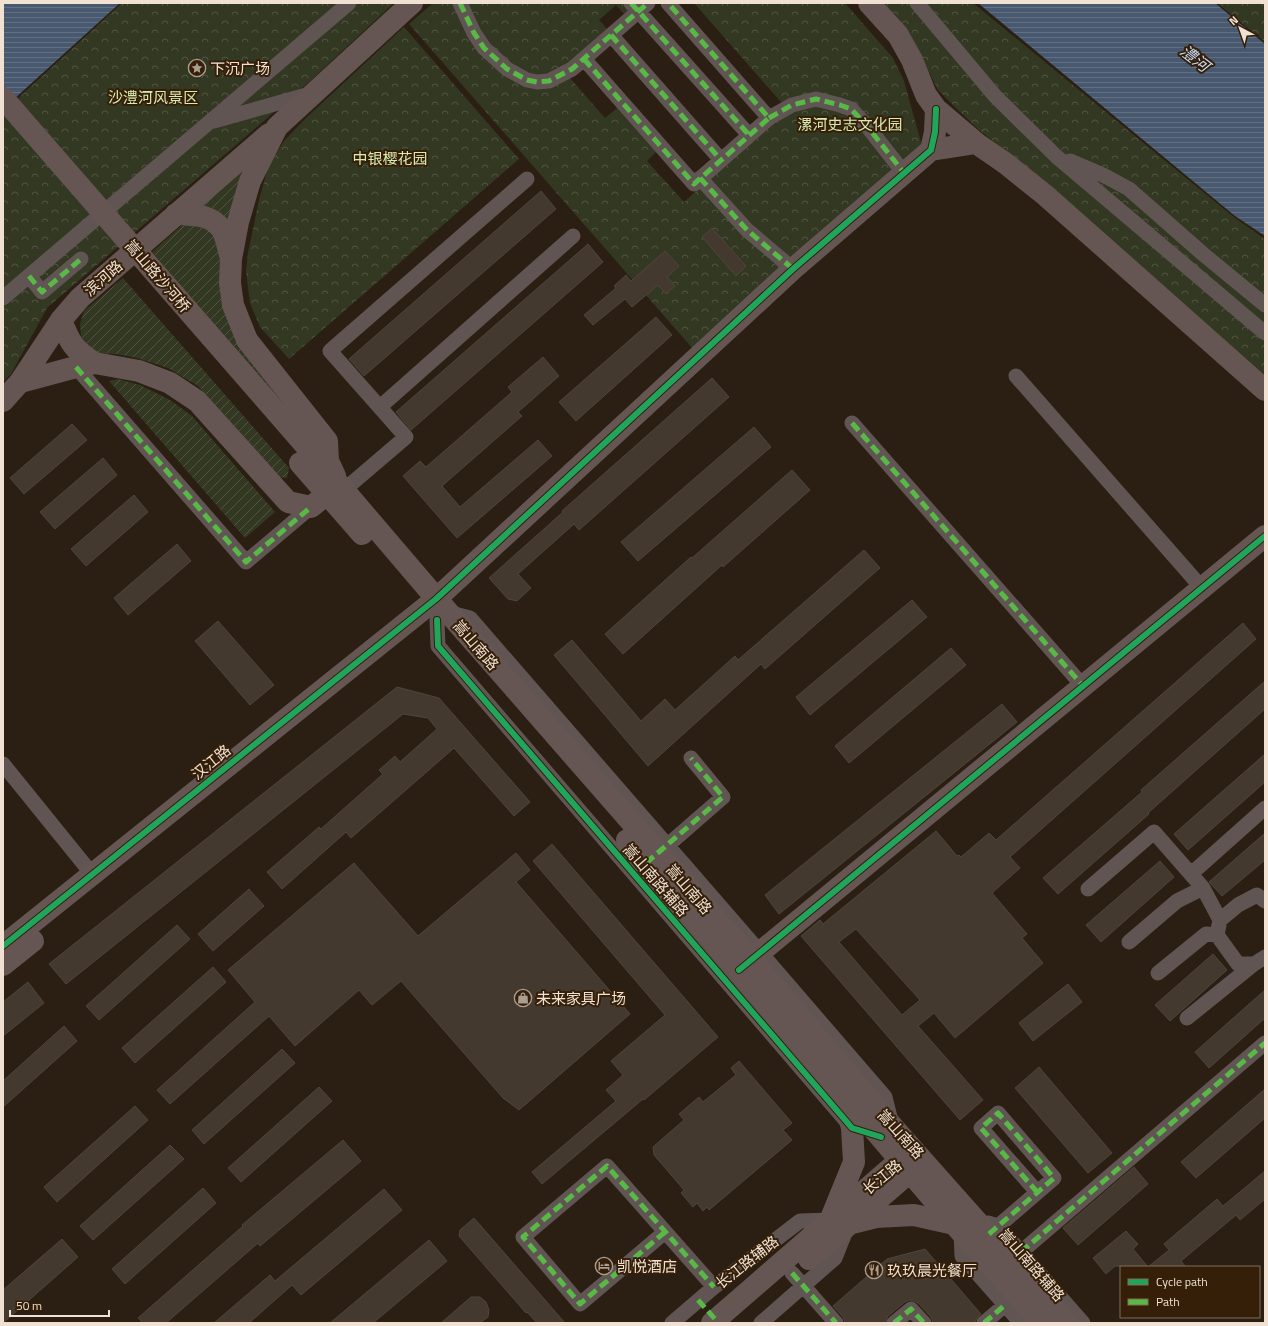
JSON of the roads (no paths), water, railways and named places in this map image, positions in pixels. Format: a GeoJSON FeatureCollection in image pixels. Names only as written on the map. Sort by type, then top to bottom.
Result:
{"type":"FeatureCollection","features":[{"type":"Feature","properties":{"kind":"street"},"geometry":{"type":"LineString","coordinates":[[3,298],[349,3]]}},
{"type":"Feature","properties":{"kind":"street","name":"滨河路"},"geometry":{"type":"LineString","coordinates":[[3,401],[20,382],[61,320],[80,298],[277,127],[412,3]]}},
{"type":"Feature","properties":{"kind":"street"},"geometry":{"type":"LineString","coordinates":[[460,3],[474,33],[484,48],[507,69],[527,80],[537,82],[549,81],[572,69],[612,35],[639,6],[749,135]]}},
{"type":"Feature","properties":{"kind":"street"},"geometry":{"type":"LineString","coordinates":[[668,3],[769,118]]}},
{"type":"Feature","properties":{"kind":"street"},"geometry":{"type":"LineString","coordinates":[[869,3],[898,35],[912,60],[926,94],[936,109],[976,143],[1045,195],[1265,390]]}},
{"type":"Feature","properties":{"kind":"street"},"geometry":{"type":"LineString","coordinates":[[917,3],[992,92],[1058,157],[1265,333]]}},
{"type":"Feature","properties":{"kind":"street"},"geometry":{"type":"LineString","coordinates":[[612,35],[721,160]]}},
{"type":"Feature","properties":{"kind":"street"},"geometry":{"type":"LineString","coordinates":[[584,59],[694,184],[769,118],[792,104],[816,99],[851,109],[867,126],[904,173]]}},
{"type":"Feature","properties":{"kind":"street"},"geometry":{"type":"LineString","coordinates":[[211,122],[315,92]]}},
{"type":"Feature","properties":{"kind":"street","name":"嵩山路沙河桥"},"geometry":{"type":"LineString","coordinates":[[3,98],[306,458]]}},
{"type":"Feature","properties":{"kind":"street"},"geometry":{"type":"LineString","coordinates":[[931,150],[935,132],[936,109]]}},
{"type":"Feature","properties":{"kind":"street","name":"嵩山路沙河桥"},"geometry":{"type":"LineString","coordinates":[[3,121],[306,458]]}},
{"type":"Feature","properties":{"kind":"street"},"geometry":{"type":"LineString","coordinates":[[277,127],[250,181],[238,222],[231,259],[230,283],[233,305],[247,340],[327,441],[330,494]]}},
{"type":"Feature","properties":{"kind":"street"},"geometry":{"type":"LineString","coordinates":[[436,611],[793,269],[931,150],[976,143]]}},
{"type":"Feature","properties":{"kind":"street"},"geometry":{"type":"LineString","coordinates":[[1058,157],[1106,176],[1129,189],[1203,254],[1265,305]]}},
{"type":"Feature","properties":{"kind":"street"},"geometry":{"type":"LineString","coordinates":[[700,178],[747,230],[793,269]]}},
{"type":"Feature","properties":{"kind":"street"},"geometry":{"type":"LineString","coordinates":[[61,320],[68,340],[83,356],[85,365],[246,562],[330,494],[406,437],[330,351],[527,179]]}},
{"type":"Feature","properties":{"kind":"street"},"geometry":{"type":"LineString","coordinates":[[176,214],[206,217],[214,221],[223,231],[231,259]]}},
{"type":"Feature","properties":{"kind":"street"},"geometry":{"type":"LineString","coordinates":[[380,408],[573,236]]}},
{"type":"Feature","properties":{"kind":"street"},"geometry":{"type":"LineString","coordinates":[[29,276],[42,292],[81,259]]}},
{"type":"Feature","properties":{"kind":"street"},"geometry":{"type":"LineString","coordinates":[[20,382],[85,365],[139,371],[170,383],[197,401],[288,502],[330,494]]}},
{"type":"Feature","properties":{"kind":"street"},"geometry":{"type":"LineString","coordinates":[[1016,376],[1202,588]]}},
{"type":"Feature","properties":{"kind":"street"},"geometry":{"type":"LineString","coordinates":[[852,423],[1083,686]]}},
{"type":"Feature","properties":{"kind":"street","name":"嵩山南路"},"geometry":{"type":"LineString","coordinates":[[306,458],[330,494],[657,854],[750,961],[910,1162],[1067,1323]]}},
{"type":"Feature","properties":{"kind":"street"},"geometry":{"type":"LineString","coordinates":[[750,961],[1265,536]]}},
{"type":"Feature","properties":{"kind":"street","name":"汉江路"},"geometry":{"type":"LineString","coordinates":[[3,946],[92,874],[436,611]]}},
{"type":"Feature","properties":{"kind":"street","name":"汉江路"},"geometry":{"type":"LineString","coordinates":[[3,965],[436,611]]}},
{"type":"Feature","properties":{"kind":"street","name":"嵩山南路辅路"},"geometry":{"type":"LineString","coordinates":[[436,611],[438,646],[852,1128]]}},
{"type":"Feature","properties":{"kind":"street"},"geometry":{"type":"LineString","coordinates":[[657,854],[723,797],[690,758]]}},
{"type":"Feature","properties":{"kind":"street"},"geometry":{"type":"LineString","coordinates":[[3,764],[92,874]]}},
{"type":"Feature","properties":{"kind":"street"},"geometry":{"type":"LineString","coordinates":[[1191,874],[1265,808]]}},
{"type":"Feature","properties":{"kind":"street"},"geometry":{"type":"LineString","coordinates":[[1088,889],[1154,832],[1203,888],[1220,920]]}},
{"type":"Feature","properties":{"kind":"street"},"geometry":{"type":"LineString","coordinates":[[1129,942],[1177,901],[1203,888]]}},
{"type":"Feature","properties":{"kind":"street"},"geometry":{"type":"LineString","coordinates":[[1260,960],[1238,964],[1217,935],[1220,920],[1238,905],[1262,895]]}},
{"type":"Feature","properties":{"kind":"street"},"geometry":{"type":"LineString","coordinates":[[1158,974],[1206,934],[1217,935]]}},
{"type":"Feature","properties":{"kind":"street"},"geometry":{"type":"LineString","coordinates":[[1187,1018],[1260,960]]}},
{"type":"Feature","properties":{"kind":"street","name":"嵩山南路"},"geometry":{"type":"LineString","coordinates":[[750,961],[766,1002],[842,1091],[887,1132]]}},
{"type":"Feature","properties":{"kind":"street"},"geometry":{"type":"LineString","coordinates":[[765,1026],[766,1002]]}},
{"type":"Feature","properties":{"kind":"street"},"geometry":{"type":"LineString","coordinates":[[1021,1252],[1265,1043]]}},
{"type":"Feature","properties":{"kind":"street"},"geometry":{"type":"LineString","coordinates":[[842,1091],[852,1128],[854,1162],[840,1222],[876,1217],[914,1215],[975,1227]]}},
{"type":"Feature","properties":{"kind":"street"},"geometry":{"type":"LineString","coordinates":[[1021,1323],[962,1256],[975,1227],[1037,1192],[1054,1178],[998,1113],[981,1128],[1037,1192]]}},
{"type":"Feature","properties":{"kind":"street"},"geometry":{"type":"LineString","coordinates":[[852,1128],[887,1132]]}},
{"type":"Feature","properties":{"kind":"street","name":"长江路"},"geometry":{"type":"LineString","coordinates":[[721,1322],[910,1162]]}},
{"type":"Feature","properties":{"kind":"street"},"geometry":{"type":"LineString","coordinates":[[665,1232],[580,1304],[523,1237],[607,1166],[714,1287]]}},
{"type":"Feature","properties":{"kind":"street","name":"长江路辅路"},"geometry":{"type":"LineString","coordinates":[[672,1323],[714,1287],[800,1221],[840,1222]]}},
{"type":"Feature","properties":{"kind":"street","name":"长江路"},"geometry":{"type":"LineString","coordinates":[[721,1322],[798,1280],[840,1222]]}},
{"type":"Feature","properties":{"kind":"street","name":"嵩山南路"},"geometry":{"type":"LineString","coordinates":[[975,1227],[1042,1323]]}},
{"type":"Feature","properties":{"kind":"street","name":"嵩山南路辅路"},"geometry":{"type":"LineString","coordinates":[[975,1227],[1021,1252],[1082,1323]]}},
{"type":"Feature","properties":{"kind":"street"},"geometry":{"type":"LineString","coordinates":[[761,1323],[798,1280],[836,1323]]}},
{"type":"Feature","properties":{"kind":"street"},"geometry":{"type":"LineString","coordinates":[[698,1300],[721,1322]]}},
{"type":"Feature","properties":{"kind":"street"},"geometry":{"type":"LineString","coordinates":[[984,1323],[1005,1305]]}},
{"type":"Feature","properties":{"kind":"street"},"geometry":{"type":"LineString","coordinates":[[894,1323],[911,1309],[924,1323]]}},
{"type":"Feature","properties":{"kind":"water"},"geometry":{"type":"Polygon","coordinates":[[[3,3],[120,3],[3,109],[3,3]]]}},
{"type":"Feature","properties":{"kind":"water","name":"澧河"},"geometry":{"type":"Polygon","coordinates":[[[978,3],[1215,3],[1265,44],[1265,236],[1235,216],[978,3]]]}},
{"type":"Feature","properties":{"kind":"place","name":"下沉广场"},"geometry":{"type":"Point","coordinates":[197,68]}},
{"type":"Feature","properties":{"kind":"place","name":"未来家具广场"},"geometry":{"type":"Point","coordinates":[523,998]}},
{"type":"Feature","properties":{"kind":"place","name":"凯悦酒店"},"geometry":{"type":"Point","coordinates":[604,1266]}},
{"type":"Feature","properties":{"kind":"place","name":"玖玖晨光餐厅"},"geometry":{"type":"Point","coordinates":[874,1270]}},
{"type":"Feature","properties":{"kind":"park label","name":"沙澧河风景区"},"geometry":{"type":"Point","coordinates":[153,97]}},
{"type":"Feature","properties":{"kind":"park label","name":"漯河史志文化园"},"geometry":{"type":"Point","coordinates":[850,124]}},
{"type":"Feature","properties":{"kind":"park label","name":"中银樱花园"},"geometry":{"type":"Point","coordinates":[390,158]}}]}
